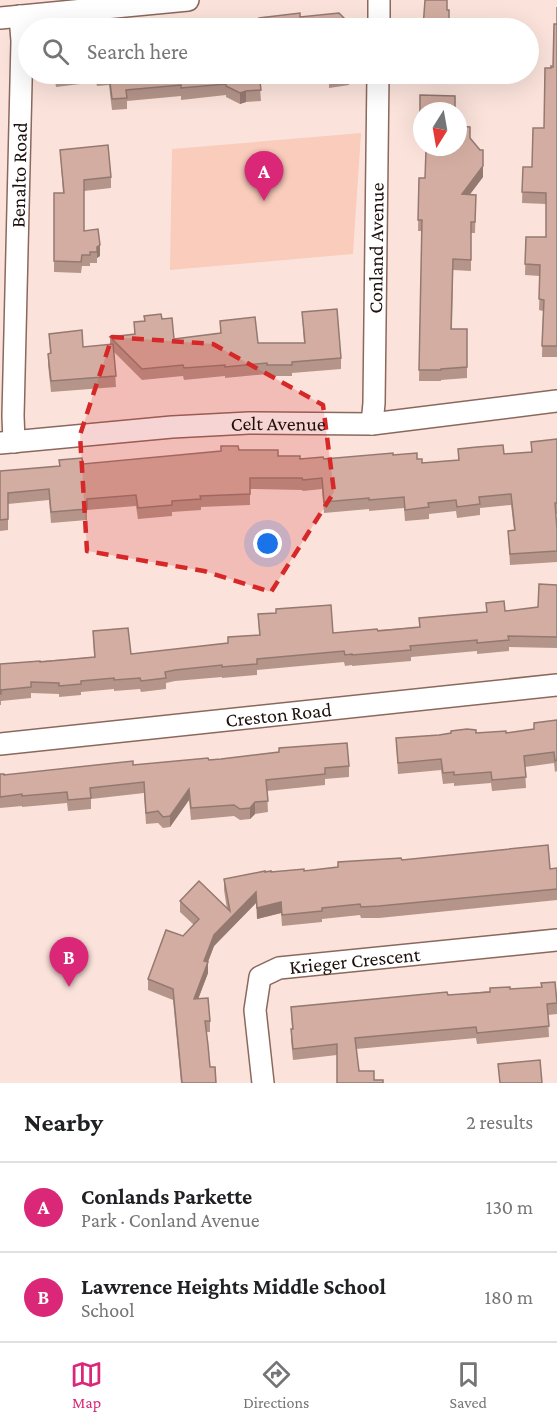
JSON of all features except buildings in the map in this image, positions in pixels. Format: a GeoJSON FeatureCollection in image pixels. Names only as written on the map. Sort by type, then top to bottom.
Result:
{"type":"FeatureCollection","features":[{"type":"Feature","properties":{"kind":"street"},"geometry":{"type":"LineString","coordinates":[[10,17],[188,0]]}},
{"type":"Feature","properties":{"kind":"street"},"geometry":{"type":"LineString","coordinates":[[379,0],[379,18]]}},
{"type":"Feature","properties":{"kind":"street","name":"Benalto Road"},"geometry":{"type":"LineString","coordinates":[[10,17],[18,33]]}},
{"type":"Feature","properties":{"kind":"street","name":"Benalto Road"},"geometry":{"type":"LineString","coordinates":[[7,442],[13,416],[21,84]]}},
{"type":"Feature","properties":{"kind":"street","name":"Conland Avenue"},"geometry":{"type":"LineString","coordinates":[[372,423],[378,84]]}},
{"type":"Feature","properties":{"kind":"street","name":"Celt Avenue"},"geometry":{"type":"LineString","coordinates":[[7,442],[227,424],[372,423],[557,401]]}},
{"type":"Feature","properties":{"kind":"street","name":"Creston Road"},"geometry":{"type":"LineString","coordinates":[[0,744],[557,685]]}},
{"type":"Feature","properties":{"kind":"street","name":"Krieger Crescent"},"geometry":{"type":"LineString","coordinates":[[263,1083],[255,1010],[260,977],[279,968],[557,940]]}},
{"type":"Feature","properties":{"kind":"highlighted area"},"geometry":{"type":"Polygon","coordinates":[[[112,337],[213,344],[323,405],[334,492],[271,592],[204,571],[87,551],[80,435],[112,337]]]}},
{"type":"Feature","properties":{"kind":"shaded area"},"geometry":{"type":"Polygon","coordinates":[[[361,133],[353,254],[170,270],[172,149],[361,133]]]}},
{"type":"Feature","properties":{"kind":"place","name":"Conlands Parkette"},"geometry":{"type":"Point","coordinates":[264,201]}},
{"type":"Feature","properties":{"kind":"place","name":"Lawrence Heights Middle School"},"geometry":{"type":"Point","coordinates":[69,987]}}]}
